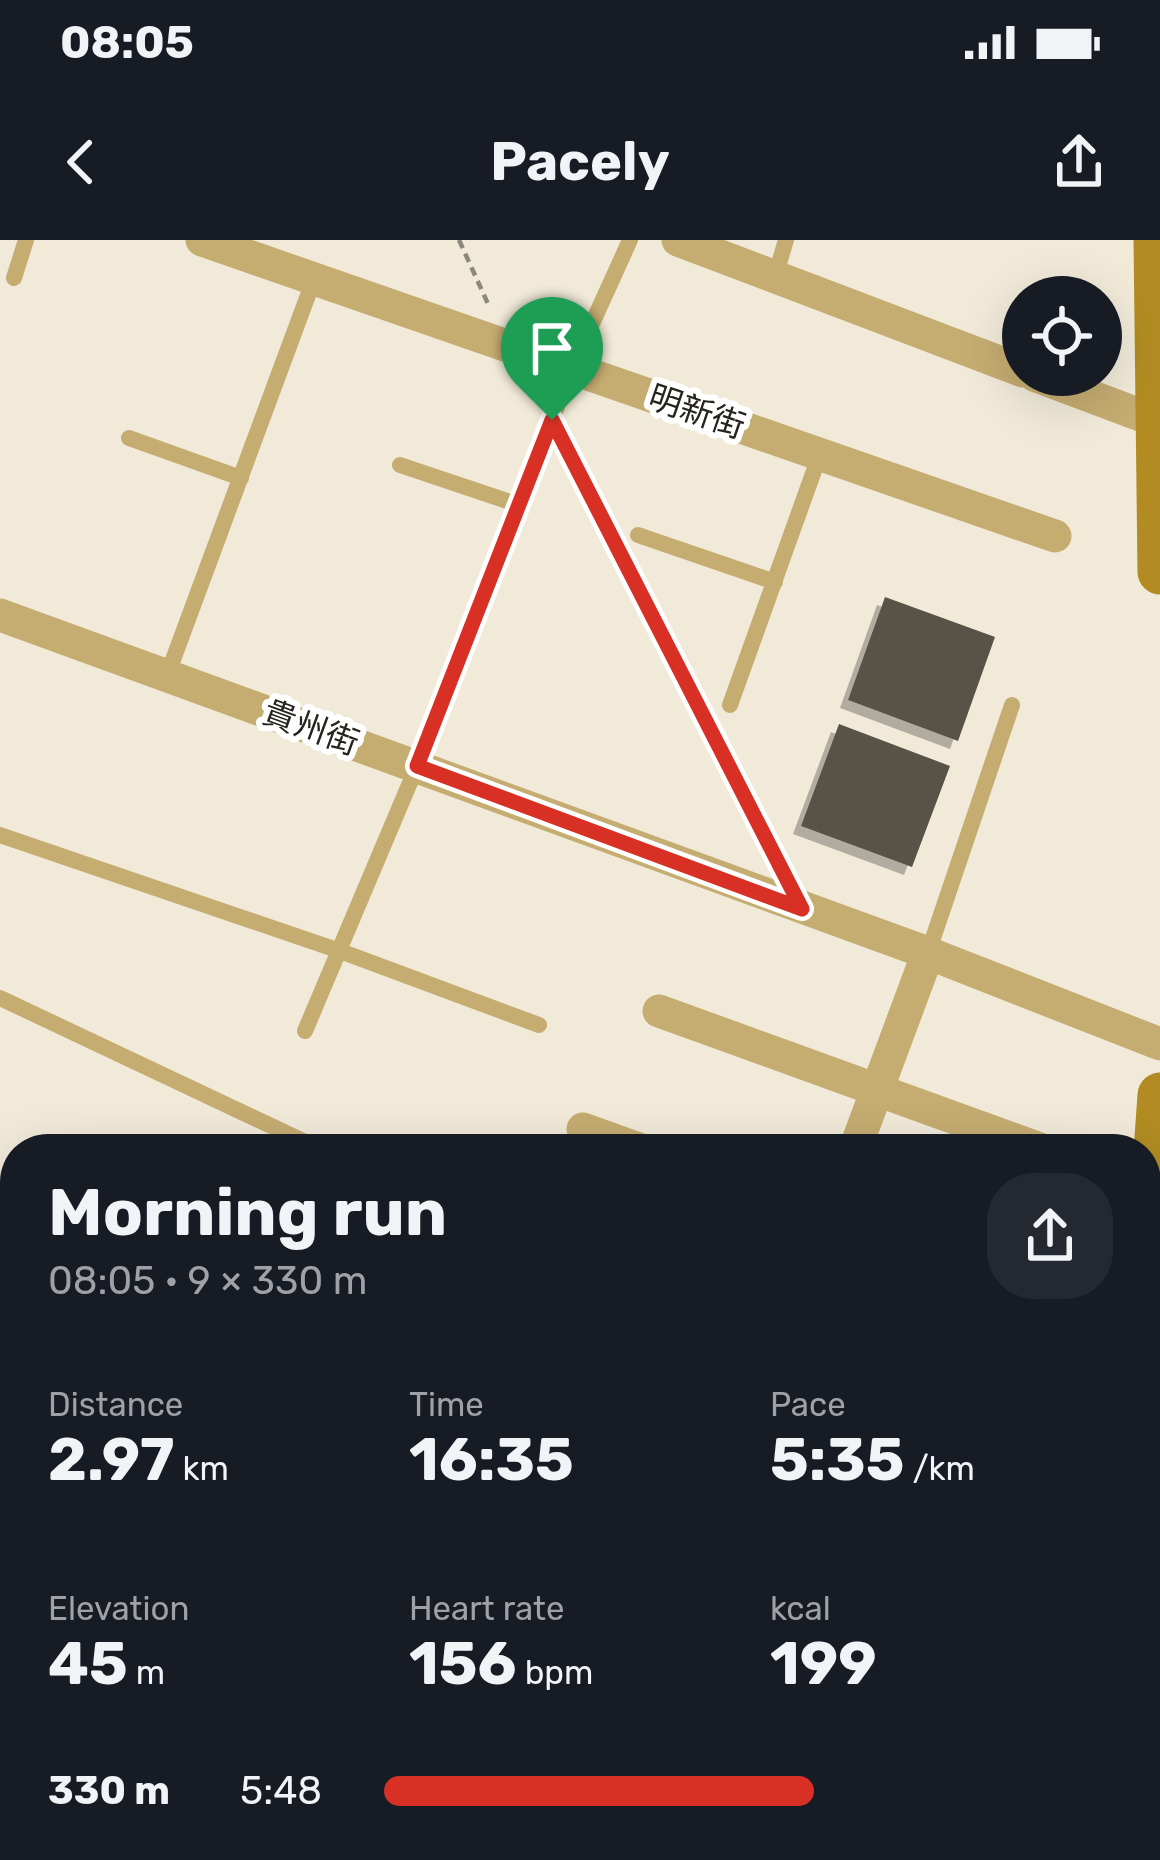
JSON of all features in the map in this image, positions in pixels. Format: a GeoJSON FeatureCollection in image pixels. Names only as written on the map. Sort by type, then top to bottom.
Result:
{"type":"FeatureCollection","features":[{"type":"Feature","properties":{"kind":"street","name":"明新街"},"geometry":{"type":"LineString","coordinates":[[202,240],[1055,536]]}},
{"type":"Feature","properties":{"kind":"street"},"geometry":{"type":"LineString","coordinates":[[678,240],[1002,363]]}},
{"type":"Feature","properties":{"kind":"street"},"geometry":{"type":"LineString","coordinates":[[1156,240],[1160,572]]}},
{"type":"Feature","properties":{"kind":"street"},"geometry":{"type":"LineString","coordinates":[[1090,396],[1159,422]]}},
{"type":"Feature","properties":{"kind":"street","name":"貴州街"},"geometry":{"type":"LineString","coordinates":[[0,614],[928,953],[1160,1044]]}},
{"type":"Feature","properties":{"kind":"street"},"geometry":{"type":"LineString","coordinates":[[861,1134],[928,953]]}},
{"type":"Feature","properties":{"kind":"street"},"geometry":{"type":"LineString","coordinates":[[659,1011],[999,1134]]}},
{"type":"Feature","properties":{"kind":"street"},"geometry":{"type":"LineString","coordinates":[[1157,1134],[1160,1095]]}},
{"type":"Feature","properties":{"kind":"street"},"geometry":{"type":"LineString","coordinates":[[583,1129],[597,1134]]}},
{"type":"Feature","properties":{"kind":"lane"},"geometry":{"type":"LineString","coordinates":[[14,278],[26,240]]}},
{"type":"Feature","properties":{"kind":"lane"},"geometry":{"type":"LineString","coordinates":[[305,1030],[417,766],[572,368],[629,240]]}},
{"type":"Feature","properties":{"kind":"lane"},"geometry":{"type":"LineString","coordinates":[[775,277],[787,240]]}},
{"type":"Feature","properties":{"kind":"lane"},"geometry":{"type":"LineString","coordinates":[[167,676],[314,279]]}},
{"type":"Feature","properties":{"kind":"lane"},"geometry":{"type":"LineString","coordinates":[[130,438],[241,478]]}},
{"type":"Feature","properties":{"kind":"lane"},"geometry":{"type":"LineString","coordinates":[[730,705],[820,454]]}},
{"type":"Feature","properties":{"kind":"lane"},"geometry":{"type":"LineString","coordinates":[[400,465],[519,505]]}},
{"type":"Feature","properties":{"kind":"lane"},"geometry":{"type":"LineString","coordinates":[[638,535],[775,583]]}},
{"type":"Feature","properties":{"kind":"lane"},"geometry":{"type":"LineString","coordinates":[[928,953],[1012,705]]}},
{"type":"Feature","properties":{"kind":"lane"},"geometry":{"type":"LineString","coordinates":[[0,835],[340,951],[539,1025]]}},
{"type":"Feature","properties":{"kind":"lane"},"geometry":{"type":"LineString","coordinates":[[0,998],[288,1134]]}},
{"type":"Feature","properties":{"kind":"path"},"geometry":{"type":"LineString","coordinates":[[459,240],[508,346]]}},
{"type":"Feature","properties":{"kind":"path"},"geometry":{"type":"LineString","coordinates":[[552,420],[802,909]]}},
{"type":"Feature","properties":{"kind":"building"},"geometry":{"type":"Polygon","coordinates":[[[885,597],[995,637],[958,741],[848,700],[885,597]]]}},
{"type":"Feature","properties":{"kind":"building"},"geometry":{"type":"Polygon","coordinates":[[[839,724],[950,766],[912,867],[801,826],[839,724]]]}},
{"type":"Feature","properties":{"kind":"route"},"geometry":{"type":"LineString","coordinates":[[552,420],[718,743],[802,909],[417,766],[552,420]]}}]}
